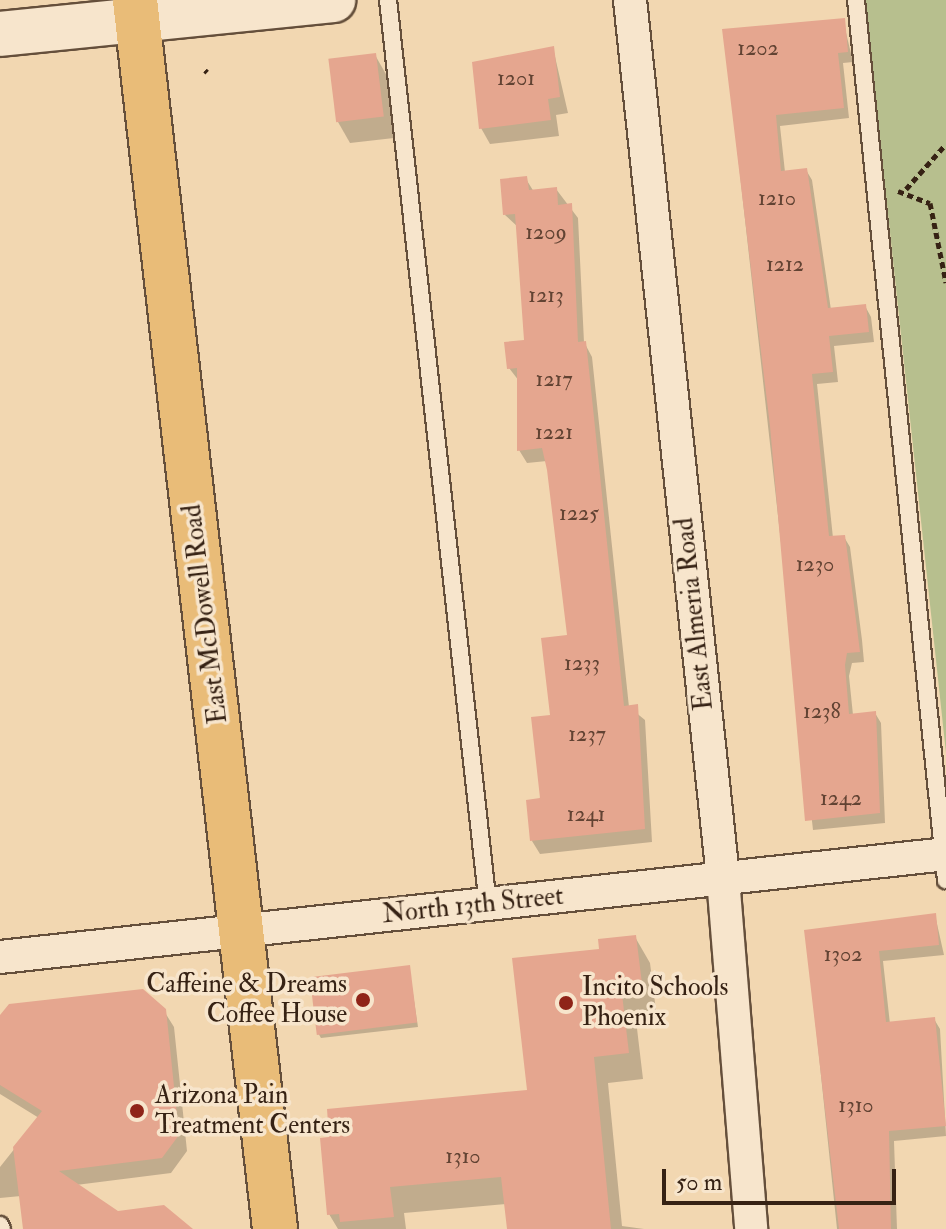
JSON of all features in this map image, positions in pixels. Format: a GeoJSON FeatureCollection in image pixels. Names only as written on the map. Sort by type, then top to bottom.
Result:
{"type":"FeatureCollection","features":[{"type":"Feature","properties":{"kind":"main road","name":"East McDowell Road"},"geometry":{"type":"LineString","coordinates":[[136,11],[275,1229]]}},
{"type":"Feature","properties":{"kind":"street"},"geometry":{"type":"LineString","coordinates":[[0,34],[136,11],[333,0]]}},
{"type":"Feature","properties":{"kind":"street","name":"East Almeria Road"},"geometry":{"type":"LineString","coordinates":[[630,0],[723,878],[751,1229]]}},
{"type":"Feature","properties":{"kind":"street","name":"North 13th Street"},"geometry":{"type":"LineString","coordinates":[[0,957],[723,878],[945,862]]}},
{"type":"Feature","properties":{"kind":"lane"},"geometry":{"type":"LineString","coordinates":[[388,0],[488,906]]}},
{"type":"Feature","properties":{"kind":"lane"},"geometry":{"type":"LineString","coordinates":[[856,0],[945,862]]}},
{"type":"Feature","properties":{"kind":"path"},"geometry":{"type":"LineString","coordinates":[[893,192],[906,189],[945,146]]}},
{"type":"Feature","properties":{"kind":"path"},"geometry":{"type":"LineString","coordinates":[[906,189],[930,203],[946,282]]}},
{"type":"Feature","properties":{"kind":"green space"},"geometry":{"type":"Polygon","coordinates":[[[865,0],[946,0],[946,753],[865,0]]]}},
{"type":"Feature","properties":{"kind":"building"},"geometry":{"type":"Polygon","coordinates":[[[845,18],[848,52],[838,53],[844,108],[776,115],[781,171],[807,168],[828,308],[866,304],[869,332],[829,336],[833,372],[812,374],[829,536],[845,535],[860,652],[847,653],[849,714],[876,711],[880,813],[805,821],[770,426],[722,29],[845,18]]]}},
{"type":"Feature","properties":{"kind":"building"},"geometry":{"type":"Polygon","coordinates":[[[554,46],[560,97],[548,99],[551,120],[479,129],[472,62],[554,46]]]}},
{"type":"Feature","properties":{"kind":"building"},"geometry":{"type":"Polygon","coordinates":[[[376,53],[384,117],[336,122],[328,59],[376,53]]]}},
{"type":"Feature","properties":{"kind":"building"},"geometry":{"type":"Polygon","coordinates":[[[527,176],[529,190],[557,187],[558,205],[572,203],[578,342],[586,341],[624,706],[638,704],[645,829],[530,841],[526,800],[540,798],[531,717],[550,715],[541,638],[567,635],[547,470],[542,448],[517,451],[517,368],[507,369],[504,342],[524,340],[515,214],[503,215],[500,179],[527,176]]]}},
{"type":"Feature","properties":{"kind":"building"},"geometry":{"type":"Polygon","coordinates":[[[936,913],[939,945],[879,951],[886,1022],[935,1017],[946,1126],[889,1131],[891,1229],[839,1229],[804,930],[936,913]]]}},
{"type":"Feature","properties":{"kind":"building"},"geometry":{"type":"Polygon","coordinates":[[[636,935],[643,992],[622,994],[629,1053],[594,1057],[611,1229],[507,1229],[501,1177],[390,1187],[394,1217],[340,1222],[339,1214],[327,1215],[320,1138],[329,1137],[327,1109],[527,1090],[512,958],[599,949],[598,939],[636,935]]]}},
{"type":"Feature","properties":{"kind":"building","name":"Caffeine & Dreams Coffee House"},"geometry":{"type":"Polygon","coordinates":[[[410,965],[417,1023],[317,1035],[310,977],[410,965]]]}},
{"type":"Feature","properties":{"kind":"building","name":"Arizona Pain Treatment Centers"},"geometry":{"type":"Polygon","coordinates":[[[143,989],[166,1009],[179,1135],[162,1158],[59,1171],[118,1211],[164,1205],[193,1229],[23,1229],[13,1147],[42,1111],[0,1085],[0,1015],[9,1004],[143,989]]]}},
{"type":"Feature","properties":{"kind":"place","name":"Caffeine & Dreams Coffee House"},"geometry":{"type":"Point","coordinates":[363,1000]}},
{"type":"Feature","properties":{"kind":"place","name":"Incito Schools Phoenix"},"geometry":{"type":"Point","coordinates":[566,1003]}},
{"type":"Feature","properties":{"kind":"place","name":"Arizona Pain Treatment Centers"},"geometry":{"type":"Point","coordinates":[137,1111]}}]}
